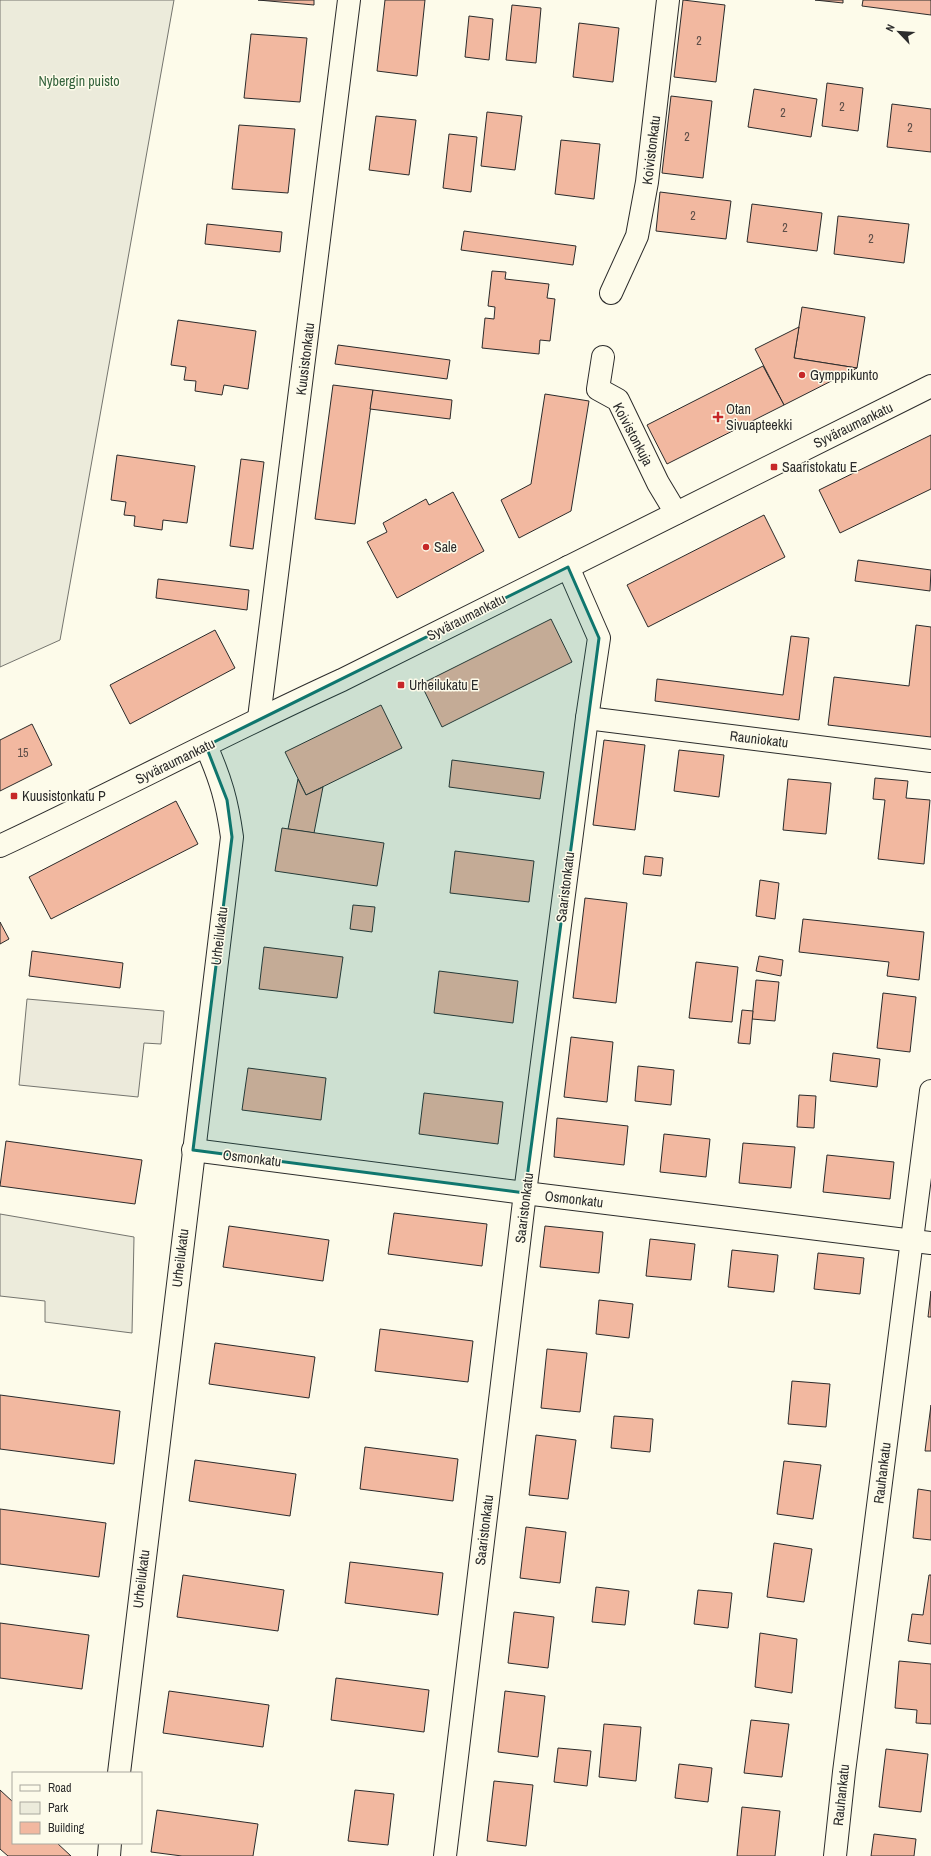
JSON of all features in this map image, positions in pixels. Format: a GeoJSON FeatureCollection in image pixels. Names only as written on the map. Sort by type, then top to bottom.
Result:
{"type":"FeatureCollection","features":[{"type":"Feature","properties":{"kind":"street","name":"Kuusistonkatu"},"geometry":{"type":"LineString","coordinates":[[259,718],[349,0]]}},
{"type":"Feature","properties":{"kind":"street","name":"Koivistonkatu"},"geometry":{"type":"LineString","coordinates":[[611,293],[638,236],[647,182],[668,0]]}},
{"type":"Feature","properties":{"kind":"street","name":"Koivistonkuja"},"geometry":{"type":"LineString","coordinates":[[603,358],[598,389],[618,400],[658,483],[676,513]]}},
{"type":"Feature","properties":{"kind":"street","name":"Syväraumankatu"},"geometry":{"type":"LineString","coordinates":[[0,846],[206,746],[259,718],[342,680],[931,386]]}},
{"type":"Feature","properties":{"kind":"street","name":"Saaristonkatu"},"geometry":{"type":"LineString","coordinates":[[445,1856],[525,1193],[587,718],[599,638],[568,567]]}},
{"type":"Feature","properties":{"kind":"street","name":"Rauniokatu"},"geometry":{"type":"LineString","coordinates":[[587,718],[931,761]]}},
{"type":"Feature","properties":{"kind":"street","name":"Urheilukatu"},"geometry":{"type":"LineString","coordinates":[[119,1772],[193,1150],[232,837],[227,800],[219,775],[206,746]]}},
{"type":"Feature","properties":{"kind":"street","name":"Rauhankatu"},"geometry":{"type":"LineString","coordinates":[[835,1856],[844,1772],[922,1241],[931,1091]]}},
{"type":"Feature","properties":{"kind":"street","name":"Osmonkatu"},"geometry":{"type":"LineString","coordinates":[[193,1150],[525,1193],[922,1241]]}},
{"type":"Feature","properties":{"kind":"street"},"geometry":{"type":"LineString","coordinates":[[109,1856],[110,1844]]}},
{"type":"Feature","properties":{"kind":"highlighted area"},"geometry":{"type":"Polygon","coordinates":[[[568,567],[599,638],[525,1193],[193,1150],[232,837],[227,800],[206,746],[568,567]]]}},
{"type":"Feature","properties":{"kind":"green space","name":"Nybergin puisto"},"geometry":{"type":"Polygon","coordinates":[[[0,0],[174,0],[60,640],[0,667],[0,0]]]}},
{"type":"Feature","properties":{"kind":"green space"},"geometry":{"type":"Polygon","coordinates":[[[0,1214],[134,1237],[132,1333],[45,1322],[45,1301],[0,1296],[0,1214]]]}},
{"type":"Feature","properties":{"kind":"shaded area"},"geometry":{"type":"Polygon","coordinates":[[[27,999],[164,1011],[161,1044],[144,1043],[138,1097],[19,1085],[27,999]]]}},
{"type":"Feature","properties":{"kind":"building"},"geometry":{"type":"Polygon","coordinates":[[[258,0],[314,0],[314,5],[258,0]]]}},
{"type":"Feature","properties":{"kind":"building"},"geometry":{"type":"Polygon","coordinates":[[[385,0],[425,0],[417,76],[377,71],[385,0]]]}},
{"type":"Feature","properties":{"kind":"building"},"geometry":{"type":"Polygon","coordinates":[[[683,0],[725,5],[716,82],[674,77],[683,0]]]}},
{"type":"Feature","properties":{"kind":"building"},"geometry":{"type":"Polygon","coordinates":[[[815,0],[843,0],[843,3],[815,0]]]}},
{"type":"Feature","properties":{"kind":"building"},"geometry":{"type":"Polygon","coordinates":[[[863,0],[931,0],[931,15],[862,6],[863,0]]]}},
{"type":"Feature","properties":{"kind":"building"},"geometry":{"type":"Polygon","coordinates":[[[512,5],[541,8],[536,63],[506,60],[512,5]]]}},
{"type":"Feature","properties":{"kind":"building"},"geometry":{"type":"Polygon","coordinates":[[[469,16],[493,19],[489,60],[465,57],[469,16]]]}},
{"type":"Feature","properties":{"kind":"building"},"geometry":{"type":"Polygon","coordinates":[[[579,23],[619,28],[613,82],[573,77],[579,23]]]}},
{"type":"Feature","properties":{"kind":"building"},"geometry":{"type":"Polygon","coordinates":[[[251,34],[307,38],[300,102],[244,98],[251,34]]]}},
{"type":"Feature","properties":{"kind":"building"},"geometry":{"type":"Polygon","coordinates":[[[827,83],[863,88],[858,131],[822,126],[827,83]]]}},
{"type":"Feature","properties":{"kind":"building"},"geometry":{"type":"Polygon","coordinates":[[[754,89],[817,99],[811,137],[748,127],[754,89]]]}},
{"type":"Feature","properties":{"kind":"building"},"geometry":{"type":"Polygon","coordinates":[[[671,96],[712,101],[703,178],[662,173],[671,96]]]}},
{"type":"Feature","properties":{"kind":"building"},"geometry":{"type":"Polygon","coordinates":[[[892,104],[931,109],[931,152],[887,147],[892,104]]]}},
{"type":"Feature","properties":{"kind":"building"},"geometry":{"type":"Polygon","coordinates":[[[487,112],[522,116],[515,170],[481,166],[487,112]]]}},
{"type":"Feature","properties":{"kind":"building"},"geometry":{"type":"Polygon","coordinates":[[[376,116],[416,120],[409,175],[369,170],[376,116]]]}},
{"type":"Feature","properties":{"kind":"building"},"geometry":{"type":"Polygon","coordinates":[[[239,125],[295,129],[288,193],[232,189],[239,125]]]}},
{"type":"Feature","properties":{"kind":"building"},"geometry":{"type":"Polygon","coordinates":[[[449,134],[477,137],[471,192],[443,188],[449,134]]]}},
{"type":"Feature","properties":{"kind":"building"},"geometry":{"type":"Polygon","coordinates":[[[561,140],[600,144],[594,199],[555,194],[561,140]]]}},
{"type":"Feature","properties":{"kind":"building"},"geometry":{"type":"Polygon","coordinates":[[[660,192],[731,201],[726,239],[656,231],[660,192]]]}},
{"type":"Feature","properties":{"kind":"building"},"geometry":{"type":"Polygon","coordinates":[[[752,204],[822,213],[817,251],[747,242],[752,204]]]}},
{"type":"Feature","properties":{"kind":"building"},"geometry":{"type":"Polygon","coordinates":[[[838,216],[909,224],[904,263],[834,254],[838,216]]]}},
{"type":"Feature","properties":{"kind":"building"},"geometry":{"type":"Polygon","coordinates":[[[207,224],[282,232],[280,252],[205,244],[207,224]]]}},
{"type":"Feature","properties":{"kind":"building"},"geometry":{"type":"Polygon","coordinates":[[[464,231],[576,246],[573,265],[461,250],[464,231]]]}},
{"type":"Feature","properties":{"kind":"building"},"geometry":{"type":"Polygon","coordinates":[[[492,271],[506,272],[505,279],[549,284],[547,298],[555,299],[550,341],[540,340],[539,354],[482,348],[485,318],[494,319],[495,307],[488,306],[492,271]]]}},
{"type":"Feature","properties":{"kind":"building"},"geometry":{"type":"Polygon","coordinates":[[[802,307],[865,317],[857,368],[794,358],[802,307]]]}},
{"type":"Feature","properties":{"kind":"building"},"geometry":{"type":"Polygon","coordinates":[[[178,320],[256,331],[248,389],[224,385],[222,395],[195,391],[196,381],[184,380],[186,367],[171,365],[178,320]]]}},
{"type":"Feature","properties":{"kind":"building"},"geometry":{"type":"Polygon","coordinates":[[[799,327],[794,358],[857,368],[784,405],[755,349],[799,327]]]}},
{"type":"Feature","properties":{"kind":"building"},"geometry":{"type":"Polygon","coordinates":[[[338,345],[450,360],[447,379],[335,364],[338,345]]]}},
{"type":"Feature","properties":{"kind":"building"},"geometry":{"type":"Polygon","coordinates":[[[763,366],[784,405],[667,464],[647,425],[763,366]]]}},
{"type":"Feature","properties":{"kind":"building"},"geometry":{"type":"Polygon","coordinates":[[[333,385],[373,390],[355,524],[315,519],[333,385]]]}},
{"type":"Feature","properties":{"kind":"building"},"geometry":{"type":"Polygon","coordinates":[[[373,390],[452,400],[450,419],[370,409],[373,390]]]}},
{"type":"Feature","properties":{"kind":"building"},"geometry":{"type":"Polygon","coordinates":[[[545,394],[589,401],[571,511],[519,538],[501,500],[531,484],[545,394]]]}},
{"type":"Feature","properties":{"kind":"building"},"geometry":{"type":"Polygon","coordinates":[[[931,435],[931,489],[840,533],[819,490],[931,435]]]}},
{"type":"Feature","properties":{"kind":"building"},"geometry":{"type":"Polygon","coordinates":[[[117,455],[195,466],[187,523],[163,520],[162,530],[134,526],[135,516],[124,515],[126,502],[111,500],[117,455]]]}},
{"type":"Feature","properties":{"kind":"building"},"geometry":{"type":"Polygon","coordinates":[[[241,459],[264,462],[253,549],[230,546],[241,459]]]}},
{"type":"Feature","properties":{"kind":"building","name":"Sale"},"geometry":{"type":"Polygon","coordinates":[[[453,492],[484,551],[397,598],[367,542],[387,532],[383,523],[426,499],[429,505],[453,492]]]}},
{"type":"Feature","properties":{"kind":"building"},"geometry":{"type":"Polygon","coordinates":[[[764,515],[785,557],[648,627],[627,585],[764,515]]]}},
{"type":"Feature","properties":{"kind":"building"},"geometry":{"type":"Polygon","coordinates":[[[858,560],[931,570],[930,591],[855,581],[858,560]]]}},
{"type":"Feature","properties":{"kind":"building"},"geometry":{"type":"Polygon","coordinates":[[[158,579],[249,590],[247,610],[156,598],[158,579]]]}},
{"type":"Feature","properties":{"kind":"building"},"geometry":{"type":"Polygon","coordinates":[[[551,619],[572,662],[442,727],[421,684],[551,619]]]}},
{"type":"Feature","properties":{"kind":"building"},"geometry":{"type":"Polygon","coordinates":[[[916,625],[931,627],[931,737],[828,725],[834,677],[909,686],[916,625]]]}},
{"type":"Feature","properties":{"kind":"building"},"geometry":{"type":"Polygon","coordinates":[[[215,630],[235,668],[130,724],[110,685],[215,630]]]}},
{"type":"Feature","properties":{"kind":"building"},"geometry":{"type":"Polygon","coordinates":[[[791,636],[809,638],[799,720],[655,701],[657,679],[783,695],[791,636]]]}},
{"type":"Feature","properties":{"kind":"building"},"geometry":{"type":"Polygon","coordinates":[[[381,705],[402,748],[306,795],[285,752],[381,705]]]}},
{"type":"Feature","properties":{"kind":"building"},"geometry":{"type":"Polygon","coordinates":[[[32,724],[52,765],[0,791],[0,740],[32,724]]]}},
{"type":"Feature","properties":{"kind":"building"},"geometry":{"type":"Polygon","coordinates":[[[604,740],[645,745],[635,830],[593,825],[604,740]]]}},
{"type":"Feature","properties":{"kind":"building"},"geometry":{"type":"Polygon","coordinates":[[[679,750],[724,755],[719,797],[674,791],[679,750]]]}},
{"type":"Feature","properties":{"kind":"building"},"geometry":{"type":"Polygon","coordinates":[[[452,760],[544,772],[540,799],[449,787],[452,760]]]}},
{"type":"Feature","properties":{"kind":"building"},"geometry":{"type":"Polygon","coordinates":[[[875,778],[908,781],[906,798],[930,800],[924,864],[878,859],[885,800],[873,799],[875,778]]]}},
{"type":"Feature","properties":{"kind":"building"},"geometry":{"type":"Polygon","coordinates":[[[298,779],[306,795],[323,787],[314,833],[288,829],[298,779]]]}},
{"type":"Feature","properties":{"kind":"building"},"geometry":{"type":"Polygon","coordinates":[[[788,779],[831,783],[826,834],[783,830],[788,779]]]}},
{"type":"Feature","properties":{"kind":"building"},"geometry":{"type":"Polygon","coordinates":[[[176,801],[198,844],[51,919],[29,877],[176,801]]]}},
{"type":"Feature","properties":{"kind":"building"},"geometry":{"type":"Polygon","coordinates":[[[282,828],[384,843],[377,886],[275,871],[282,828]]]}},
{"type":"Feature","properties":{"kind":"building"},"geometry":{"type":"Polygon","coordinates":[[[455,851],[534,861],[529,902],[450,893],[455,851]]]}},
{"type":"Feature","properties":{"kind":"building"},"geometry":{"type":"Polygon","coordinates":[[[645,856],[663,858],[661,876],[643,874],[645,856]]]}},
{"type":"Feature","properties":{"kind":"building"},"geometry":{"type":"Polygon","coordinates":[[[760,880],[779,883],[775,919],[756,916],[760,880]]]}},
{"type":"Feature","properties":{"kind":"building"},"geometry":{"type":"Polygon","coordinates":[[[585,898],[627,903],[616,1003],[573,998],[585,898]]]}},
{"type":"Feature","properties":{"kind":"building"},"geometry":{"type":"Polygon","coordinates":[[[353,905],[375,907],[372,932],[350,929],[353,905]]]}},
{"type":"Feature","properties":{"kind":"building"},"geometry":{"type":"Polygon","coordinates":[[[803,919],[924,932],[919,980],[887,976],[889,962],[799,952],[803,919]]]}},
{"type":"Feature","properties":{"kind":"building"},"geometry":{"type":"Polygon","coordinates":[[[0,922],[9,939],[0,944],[0,922]]]}},
{"type":"Feature","properties":{"kind":"building"},"geometry":{"type":"Polygon","coordinates":[[[264,947],[343,957],[337,998],[259,989],[264,947]]]}},
{"type":"Feature","properties":{"kind":"building"},"geometry":{"type":"Polygon","coordinates":[[[32,951],[123,963],[120,988],[29,976],[32,951]]]}},
{"type":"Feature","properties":{"kind":"building"},"geometry":{"type":"Polygon","coordinates":[[[759,956],[783,960],[781,976],[756,971],[759,956]]]}},
{"type":"Feature","properties":{"kind":"building"},"geometry":{"type":"Polygon","coordinates":[[[696,962],[738,967],[732,1022],[689,1018],[696,962]]]}},
{"type":"Feature","properties":{"kind":"building"},"geometry":{"type":"Polygon","coordinates":[[[439,971],[518,981],[513,1023],[434,1013],[439,971]]]}},
{"type":"Feature","properties":{"kind":"building"},"geometry":{"type":"Polygon","coordinates":[[[756,980],[779,982],[775,1021],[752,1019],[756,980]]]}},
{"type":"Feature","properties":{"kind":"building"},"geometry":{"type":"Polygon","coordinates":[[[883,993],[916,997],[910,1052],[877,1048],[883,993]]]}},
{"type":"Feature","properties":{"kind":"building"},"geometry":{"type":"Polygon","coordinates":[[[742,1010],[753,1011],[750,1044],[738,1043],[742,1010]]]}},
{"type":"Feature","properties":{"kind":"building"},"geometry":{"type":"Polygon","coordinates":[[[571,1037],[613,1042],[607,1102],[564,1097],[571,1037]]]}},
{"type":"Feature","properties":{"kind":"building"},"geometry":{"type":"Polygon","coordinates":[[[833,1053],[880,1059],[877,1087],[830,1081],[833,1053]]]}},
{"type":"Feature","properties":{"kind":"building"},"geometry":{"type":"Polygon","coordinates":[[[638,1066],[674,1070],[671,1105],[635,1101],[638,1066]]]}},
{"type":"Feature","properties":{"kind":"building"},"geometry":{"type":"Polygon","coordinates":[[[248,1068],[326,1078],[321,1120],[242,1110],[248,1068]]]}},
{"type":"Feature","properties":{"kind":"building"},"geometry":{"type":"Polygon","coordinates":[[[424,1093],[503,1102],[498,1144],[419,1134],[424,1093]]]}},
{"type":"Feature","properties":{"kind":"building"},"geometry":{"type":"Polygon","coordinates":[[[799,1095],[816,1096],[814,1128],[797,1127],[799,1095]]]}},
{"type":"Feature","properties":{"kind":"building"},"geometry":{"type":"Polygon","coordinates":[[[557,1118],[628,1126],[624,1165],[554,1157],[557,1118]]]}},
{"type":"Feature","properties":{"kind":"building"},"geometry":{"type":"Polygon","coordinates":[[[664,1134],[710,1139],[706,1177],[660,1172],[664,1134]]]}},
{"type":"Feature","properties":{"kind":"building"},"geometry":{"type":"Polygon","coordinates":[[[6,1141],[142,1160],[135,1204],[0,1186],[6,1141]]]}},
{"type":"Feature","properties":{"kind":"building"},"geometry":{"type":"Polygon","coordinates":[[[743,1143],[795,1147],[791,1188],[739,1183],[743,1143]]]}},
{"type":"Feature","properties":{"kind":"building"},"geometry":{"type":"Polygon","coordinates":[[[827,1155],[894,1162],[890,1199],[823,1192],[827,1155]]]}},
{"type":"Feature","properties":{"kind":"building"},"geometry":{"type":"Polygon","coordinates":[[[394,1213],[487,1224],[482,1266],[388,1254],[394,1213]]]}},
{"type":"Feature","properties":{"kind":"building"},"geometry":{"type":"Polygon","coordinates":[[[229,1226],[329,1240],[323,1281],[223,1267],[229,1226]]]}},
{"type":"Feature","properties":{"kind":"building"},"geometry":{"type":"Polygon","coordinates":[[[545,1226],[603,1232],[599,1273],[540,1267],[545,1226]]]}},
{"type":"Feature","properties":{"kind":"building"},"geometry":{"type":"Polygon","coordinates":[[[650,1239],[695,1244],[691,1280],[646,1276],[650,1239]]]}},
{"type":"Feature","properties":{"kind":"building"},"geometry":{"type":"Polygon","coordinates":[[[732,1250],[778,1255],[774,1292],[728,1287],[732,1250]]]}},
{"type":"Feature","properties":{"kind":"building"},"geometry":{"type":"Polygon","coordinates":[[[818,1253],[864,1258],[860,1294],[814,1289],[818,1253]]]}},
{"type":"Feature","properties":{"kind":"building"},"geometry":{"type":"Polygon","coordinates":[[[931,1291],[931,1317],[928,1317],[931,1291]]]}},
{"type":"Feature","properties":{"kind":"building"},"geometry":{"type":"Polygon","coordinates":[[[599,1300],[633,1304],[629,1338],[596,1334],[599,1300]]]}},
{"type":"Feature","properties":{"kind":"building"},"geometry":{"type":"Polygon","coordinates":[[[380,1329],[473,1341],[468,1382],[375,1371],[380,1329]]]}},
{"type":"Feature","properties":{"kind":"building"},"geometry":{"type":"Polygon","coordinates":[[[215,1343],[315,1357],[309,1398],[209,1384],[215,1343]]]}},
{"type":"Feature","properties":{"kind":"building"},"geometry":{"type":"Polygon","coordinates":[[[547,1349],[587,1353],[580,1412],[541,1408],[547,1349]]]}},
{"type":"Feature","properties":{"kind":"building"},"geometry":{"type":"Polygon","coordinates":[[[792,1381],[830,1384],[826,1427],[788,1424],[792,1381]]]}},
{"type":"Feature","properties":{"kind":"building"},"geometry":{"type":"Polygon","coordinates":[[[0,1395],[120,1411],[114,1464],[0,1449],[0,1395]]]}},
{"type":"Feature","properties":{"kind":"building"},"geometry":{"type":"Polygon","coordinates":[[[931,1405],[931,1451],[925,1451],[931,1405]]]}},
{"type":"Feature","properties":{"kind":"building"},"geometry":{"type":"Polygon","coordinates":[[[614,1416],[653,1419],[650,1452],[611,1448],[614,1416]]]}},
{"type":"Feature","properties":{"kind":"building"},"geometry":{"type":"Polygon","coordinates":[[[536,1435],[576,1440],[568,1499],[529,1495],[536,1435]]]}},
{"type":"Feature","properties":{"kind":"building"},"geometry":{"type":"Polygon","coordinates":[[[365,1447],[458,1459],[453,1501],[360,1489],[365,1447]]]}},
{"type":"Feature","properties":{"kind":"building"},"geometry":{"type":"Polygon","coordinates":[[[195,1460],[296,1474],[290,1516],[189,1501],[195,1460]]]}},
{"type":"Feature","properties":{"kind":"building"},"geometry":{"type":"Polygon","coordinates":[[[784,1461],[821,1465],[813,1519],[777,1514],[784,1461]]]}},
{"type":"Feature","properties":{"kind":"building"},"geometry":{"type":"Polygon","coordinates":[[[918,1489],[931,1491],[931,1540],[913,1538],[918,1489]]]}},
{"type":"Feature","properties":{"kind":"building"},"geometry":{"type":"Polygon","coordinates":[[[0,1509],[106,1523],[99,1577],[0,1564],[0,1509]]]}},
{"type":"Feature","properties":{"kind":"building"},"geometry":{"type":"Polygon","coordinates":[[[526,1527],[566,1532],[560,1583],[520,1578],[526,1527]]]}},
{"type":"Feature","properties":{"kind":"building"},"geometry":{"type":"Polygon","coordinates":[[[774,1543],[812,1549],[804,1602],[767,1597],[774,1543]]]}},
{"type":"Feature","properties":{"kind":"building"},"geometry":{"type":"Polygon","coordinates":[[[350,1562],[443,1573],[438,1615],[345,1603],[350,1562]]]}},
{"type":"Feature","properties":{"kind":"building"},"geometry":{"type":"Polygon","coordinates":[[[183,1575],[284,1590],[278,1631],[177,1617],[183,1575]]]}},
{"type":"Feature","properties":{"kind":"building"},"geometry":{"type":"Polygon","coordinates":[[[929,1575],[931,1575],[931,1644],[908,1641],[912,1614],[923,1615],[929,1575]]]}},
{"type":"Feature","properties":{"kind":"building"},"geometry":{"type":"Polygon","coordinates":[[[596,1587],[629,1591],[625,1625],[592,1622],[596,1587]]]}},
{"type":"Feature","properties":{"kind":"building"},"geometry":{"type":"Polygon","coordinates":[[[698,1590],[732,1593],[728,1628],[694,1624],[698,1590]]]}},
{"type":"Feature","properties":{"kind":"building"},"geometry":{"type":"Polygon","coordinates":[[[514,1612],[554,1617],[548,1668],[508,1663],[514,1612]]]}},
{"type":"Feature","properties":{"kind":"building"},"geometry":{"type":"Polygon","coordinates":[[[0,1623],[89,1635],[82,1689],[0,1678],[0,1623]]]}},
{"type":"Feature","properties":{"kind":"building"},"geometry":{"type":"Polygon","coordinates":[[[760,1633],[797,1639],[792,1693],[755,1687],[760,1633]]]}},
{"type":"Feature","properties":{"kind":"building"},"geometry":{"type":"Polygon","coordinates":[[[899,1661],[931,1664],[931,1724],[916,1723],[917,1710],[895,1708],[899,1661]]]}},
{"type":"Feature","properties":{"kind":"building"},"geometry":{"type":"Polygon","coordinates":[[[336,1678],[429,1690],[424,1732],[331,1720],[336,1678]]]}},
{"type":"Feature","properties":{"kind":"building"},"geometry":{"type":"Polygon","coordinates":[[[169,1691],[269,1705],[263,1747],[163,1733],[169,1691]]]}},
{"type":"Feature","properties":{"kind":"building"},"geometry":{"type":"Polygon","coordinates":[[[505,1691],[545,1696],[538,1757],[498,1752],[505,1691]]]}},
{"type":"Feature","properties":{"kind":"building"},"geometry":{"type":"Polygon","coordinates":[[[751,1720],[789,1724],[782,1777],[744,1773],[751,1720]]]}},
{"type":"Feature","properties":{"kind":"building"},"geometry":{"type":"Polygon","coordinates":[[[604,1724],[641,1727],[636,1781],[599,1777],[604,1724]]]}},
{"type":"Feature","properties":{"kind":"building"},"geometry":{"type":"Polygon","coordinates":[[[558,1748],[591,1751],[587,1786],[554,1782],[558,1748]]]}},
{"type":"Feature","properties":{"kind":"building"},"geometry":{"type":"Polygon","coordinates":[[[886,1749],[928,1754],[921,1812],[879,1807],[886,1749]]]}},
{"type":"Feature","properties":{"kind":"building"},"geometry":{"type":"Polygon","coordinates":[[[679,1764],[712,1768],[708,1802],[675,1798],[679,1764]]]}},
{"type":"Feature","properties":{"kind":"building"},"geometry":{"type":"Polygon","coordinates":[[[494,1781],[533,1785],[526,1846],[487,1841],[494,1781]]]}},
{"type":"Feature","properties":{"kind":"building"},"geometry":{"type":"Polygon","coordinates":[[[0,1790],[12,1801],[12,1844],[58,1844],[71,1856],[8,1856],[0,1849],[0,1790]]]}},
{"type":"Feature","properties":{"kind":"building"},"geometry":{"type":"Polygon","coordinates":[[[355,1790],[394,1794],[388,1845],[348,1841],[355,1790]]]}},
{"type":"Feature","properties":{"kind":"building"},"geometry":{"type":"Polygon","coordinates":[[[742,1807],[780,1811],[775,1856],[737,1856],[742,1807]]]}},
{"type":"Feature","properties":{"kind":"building"},"geometry":{"type":"Polygon","coordinates":[[[157,1810],[258,1824],[253,1856],[182,1856],[151,1852],[157,1810]]]}},
{"type":"Feature","properties":{"kind":"building"},"geometry":{"type":"Polygon","coordinates":[[[874,1834],[916,1839],[914,1856],[871,1856],[874,1834]]]}},
{"type":"Feature","properties":{"kind":"place","name":"Gymppikunto"},"geometry":{"type":"Point","coordinates":[802,375]}},
{"type":"Feature","properties":{"kind":"place","name":"Otan Sivuapteekki"},"geometry":{"type":"Point","coordinates":[718,417]}},
{"type":"Feature","properties":{"kind":"place","name":"Saaristokatu E"},"geometry":{"type":"Point","coordinates":[774,467]}},
{"type":"Feature","properties":{"kind":"place","name":"Sale"},"geometry":{"type":"Point","coordinates":[426,547]}},
{"type":"Feature","properties":{"kind":"place","name":"Urheilukatu E"},"geometry":{"type":"Point","coordinates":[401,685]}},
{"type":"Feature","properties":{"kind":"place","name":"Kuusistonkatu P"},"geometry":{"type":"Point","coordinates":[14,796]}}]}
